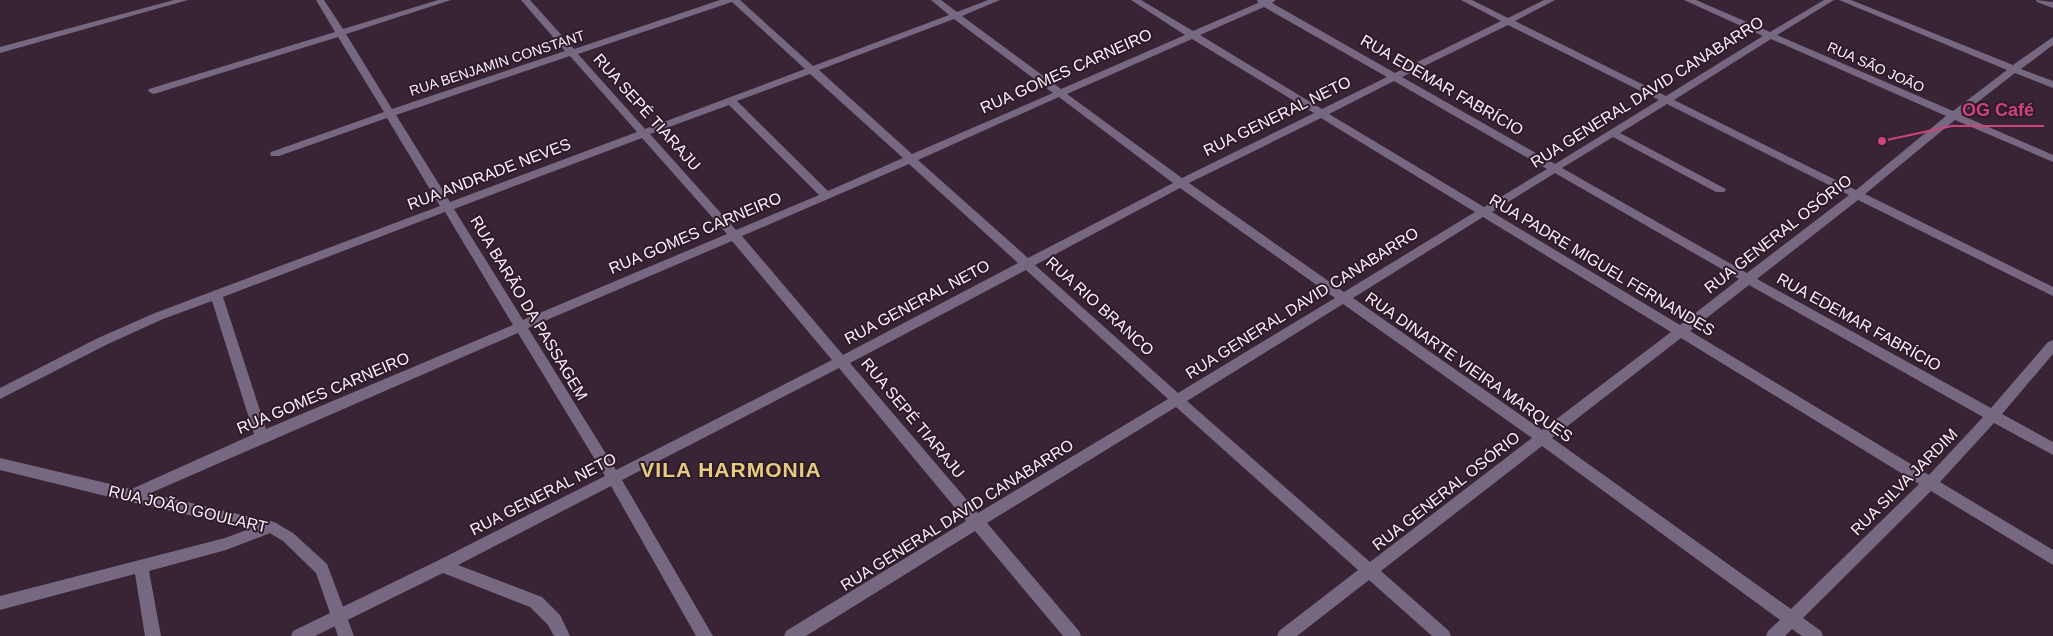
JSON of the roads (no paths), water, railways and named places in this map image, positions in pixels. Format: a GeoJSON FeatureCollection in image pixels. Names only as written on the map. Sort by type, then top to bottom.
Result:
{"type":"FeatureCollection","features":[{"type":"Feature","properties":{"kind":"street"},"geometry":{"type":"LineString","coordinates":[[0,50],[184,0]]}},
{"type":"Feature","properties":{"kind":"street","name":"RUA BARÃO DA PASSAGEM"},"geometry":{"type":"LineString","coordinates":[[320,0],[522,326],[613,477],[705,636]]}},
{"type":"Feature","properties":{"kind":"street"},"geometry":{"type":"LineString","coordinates":[[153,91],[447,0]]}},
{"type":"Feature","properties":{"kind":"street","name":"RUA SEPÉ TIARAJU"},"geometry":{"type":"LineString","coordinates":[[525,0],[734,235],[1073,636]]}},
{"type":"Feature","properties":{"kind":"street","name":"RUA BENJAMIN CONSTANT"},"geometry":{"type":"LineString","coordinates":[[274,154],[390,113],[729,0]]}},
{"type":"Feature","properties":{"kind":"street","name":"RUA RIO BRANCO"},"geometry":{"type":"LineString","coordinates":[[735,0],[1176,400],[1443,636]]}},
{"type":"Feature","properties":{"kind":"street","name":"RUA DINARTE VIEIRA MARQUES"},"geometry":{"type":"LineString","coordinates":[[935,0],[1181,183],[1542,438],[1815,636]]}},
{"type":"Feature","properties":{"kind":"street","name":"RUA ANDRADE NEVES"},"geometry":{"type":"LineString","coordinates":[[0,394],[103,341],[216,294],[996,0]]}},
{"type":"Feature","properties":{"kind":"street","name":"RUA PADRE MIGUEL FERNANDES"},"geometry":{"type":"LineString","coordinates":[[1135,0],[1931,482],[2053,558]]}},
{"type":"Feature","properties":{"kind":"street"},"geometry":{"type":"LineString","coordinates":[[1465,0],[2053,292]]}},
{"type":"Feature","properties":{"kind":"street","name":"RUA GENERAL NETO"},"geometry":{"type":"LineString","coordinates":[[299,636],[442,566],[842,361],[1181,183],[1551,0]]}},
{"type":"Feature","properties":{"kind":"street","name":"RUA SÃO JOÃO"},"geometry":{"type":"LineString","coordinates":[[1688,0],[2053,159]]}},
{"type":"Feature","properties":{"kind":"street","name":"RUA GENERAL DAVID CANABARRO"},"geometry":{"type":"LineString","coordinates":[[792,636],[976,521],[1830,0]]}},
{"type":"Feature","properties":{"kind":"street"},"geometry":{"type":"LineString","coordinates":[[1843,0],[2053,85]]}},
{"type":"Feature","properties":{"kind":"street"},"geometry":{"type":"LineString","coordinates":[[2040,0],[2053,5]]}},
{"type":"Feature","properties":{"kind":"street","name":"RUA GOMES CARNEIRO"},"geometry":{"type":"LineString","coordinates":[[130,496],[262,437],[826,196],[1266,1]]}},
{"type":"Feature","properties":{"kind":"street","name":"RUA EDEMAR FABRÍCIO"},"geometry":{"type":"LineString","coordinates":[[1266,1],[1748,279],[2053,449]]}},
{"type":"Feature","properties":{"kind":"street","name":"RUA GENERAL OSÓRIO"},"geometry":{"type":"LineString","coordinates":[[1286,636],[1748,279],[1953,116],[2053,40]]}},
{"type":"Feature","properties":{"kind":"street"},"geometry":{"type":"LineString","coordinates":[[731,101],[826,196]]}},
{"type":"Feature","properties":{"kind":"street"},"geometry":{"type":"LineString","coordinates":[[1613,133],[1720,190]]}},
{"type":"Feature","properties":{"kind":"street"},"geometry":{"type":"LineString","coordinates":[[216,294],[262,437]]}},
{"type":"Feature","properties":{"kind":"street","name":"RUA SILVA JARDIM"},"geometry":{"type":"LineString","coordinates":[[1774,636],[1931,482],[2053,346]]}},
{"type":"Feature","properties":{"kind":"street","name":"RUA JOÃO GOULART"},"geometry":{"type":"LineString","coordinates":[[0,464],[130,496],[271,527],[288,537],[322,569],[346,636]]}},
{"type":"Feature","properties":{"kind":"street"},"geometry":{"type":"LineString","coordinates":[[0,603],[141,568],[226,544],[271,527]]}},
{"type":"Feature","properties":{"kind":"street"},"geometry":{"type":"LineString","coordinates":[[442,566],[536,602],[554,620],[562,636]]}},
{"type":"Feature","properties":{"kind":"street"},"geometry":{"type":"LineString","coordinates":[[141,568],[153,636]]}},
{"type":"Feature","properties":{"kind":"place","name":"OG Café"},"geometry":{"type":"Point","coordinates":[1882,141]}},
{"type":"Feature","properties":{"kind":"district","name":"VILA HARMONIA"},"geometry":{"type":"Point","coordinates":[731,469]}}]}
